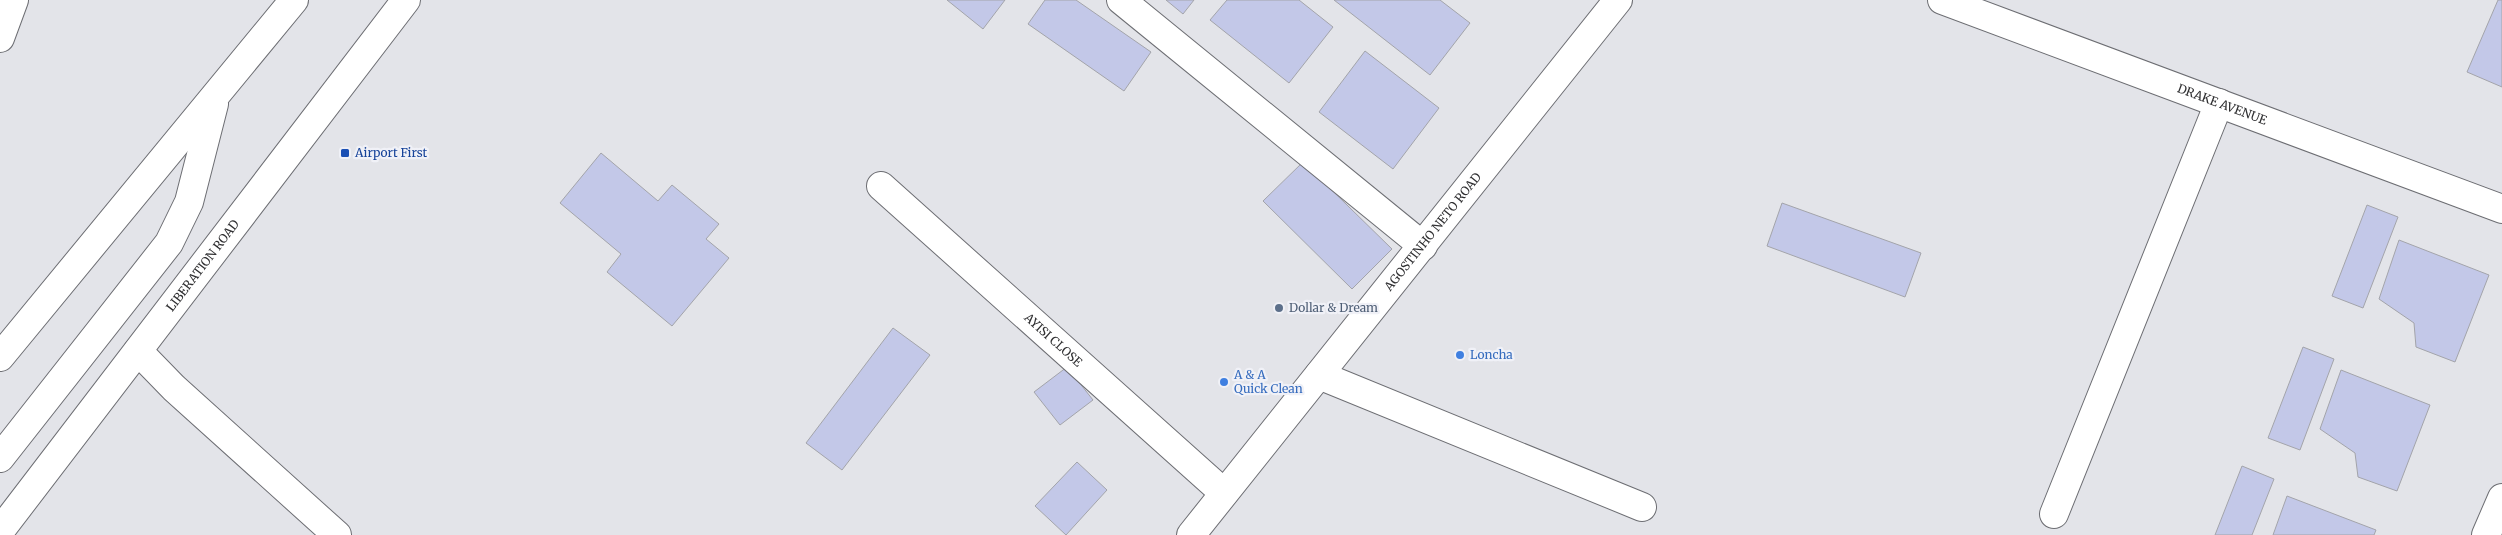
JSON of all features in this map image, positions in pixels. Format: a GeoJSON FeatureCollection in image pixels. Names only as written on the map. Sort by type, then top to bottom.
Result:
{"type":"FeatureCollection","features":[{"type":"Feature","properties":{"kind":"main road"},"geometry":{"type":"LineString","coordinates":[[0,38],[14,0]]}},
{"type":"Feature","properties":{"kind":"main road"},"geometry":{"type":"LineString","coordinates":[[0,356],[294,0]]}},
{"type":"Feature","properties":{"kind":"main road","name":"LIBERATION ROAD"},"geometry":{"type":"LineString","coordinates":[[0,531],[406,0]]}},
{"type":"Feature","properties":{"kind":"main road"},"geometry":{"type":"LineString","coordinates":[[1120,0],[1422,246]]}},
{"type":"Feature","properties":{"kind":"main road","name":"AGOSTINHO NETO ROAD"},"geometry":{"type":"LineString","coordinates":[[1191,535],[1618,0]]}},
{"type":"Feature","properties":{"kind":"main road","name":"DRAKE AVENUE"},"geometry":{"type":"LineString","coordinates":[[1942,0],[2502,209]]}},
{"type":"Feature","properties":{"kind":"main road"},"geometry":{"type":"LineString","coordinates":[[0,458],[168,243],[189,202],[216,95]]}},
{"type":"Feature","properties":{"kind":"main road"},"geometry":{"type":"LineString","coordinates":[[2054,514],[2219,103]]}},
{"type":"Feature","properties":{"kind":"main road","name":"AYISI CLOSE"},"geometry":{"type":"LineString","coordinates":[[881,186],[1224,494]]}},
{"type":"Feature","properties":{"kind":"main road"},"geometry":{"type":"LineString","coordinates":[[138,351],[174,388],[337,535]]}},
{"type":"Feature","properties":{"kind":"main road"},"geometry":{"type":"LineString","coordinates":[[1319,375],[1642,507]]}},
{"type":"Feature","properties":{"kind":"main road"},"geometry":{"type":"LineString","coordinates":[[2486,535],[2502,498]]}},
{"type":"Feature","properties":{"kind":"building"},"geometry":{"type":"Polygon","coordinates":[[[947,0],[1005,0],[983,29],[947,0]]]}},
{"type":"Feature","properties":{"kind":"building"},"geometry":{"type":"Polygon","coordinates":[[[1045,0],[1076,0],[1151,52],[1124,91],[1028,24],[1045,0]]]}},
{"type":"Feature","properties":{"kind":"building"},"geometry":{"type":"Polygon","coordinates":[[[1166,0],[1194,0],[1183,14],[1166,0]]]}},
{"type":"Feature","properties":{"kind":"building"},"geometry":{"type":"Polygon","coordinates":[[[1227,0],[1299,0],[1333,27],[1289,83],[1210,20],[1227,0]]]}},
{"type":"Feature","properties":{"kind":"building"},"geometry":{"type":"Polygon","coordinates":[[[1334,0],[1440,0],[1470,23],[1430,75],[1334,0]]]}},
{"type":"Feature","properties":{"kind":"building"},"geometry":{"type":"Polygon","coordinates":[[[2498,0],[2502,0],[2502,87],[2467,72],[2498,0]]]}},
{"type":"Feature","properties":{"kind":"building"},"geometry":{"type":"Polygon","coordinates":[[[1365,51],[1439,108],[1393,169],[1319,112],[1365,51]]]}},
{"type":"Feature","properties":{"kind":"building"},"geometry":{"type":"Polygon","coordinates":[[[601,153],[658,201],[672,185],[719,224],[706,239],[729,258],[672,326],[607,272],[621,254],[560,203],[601,153]]]}},
{"type":"Feature","properties":{"kind":"building"},"geometry":{"type":"Polygon","coordinates":[[[1303,162],[1392,249],[1352,289],[1263,201],[1303,162]]]}},
{"type":"Feature","properties":{"kind":"building"},"geometry":{"type":"Polygon","coordinates":[[[1782,203],[1921,253],[1905,297],[1767,246],[1782,203]]]}},
{"type":"Feature","properties":{"kind":"building"},"geometry":{"type":"Polygon","coordinates":[[[2367,205],[2398,217],[2363,308],[2332,296],[2367,205]]]}},
{"type":"Feature","properties":{"kind":"building"},"geometry":{"type":"Polygon","coordinates":[[[2399,240],[2489,275],[2455,362],[2416,347],[2414,323],[2379,299],[2399,240]]]}},
{"type":"Feature","properties":{"kind":"building"},"geometry":{"type":"Polygon","coordinates":[[[893,328],[930,355],[842,470],[806,443],[893,328]]]}},
{"type":"Feature","properties":{"kind":"building"},"geometry":{"type":"Polygon","coordinates":[[[2303,347],[2334,359],[2300,450],[2268,438],[2303,347]]]}},
{"type":"Feature","properties":{"kind":"building"},"geometry":{"type":"Polygon","coordinates":[[[1067,367],[1093,400],[1060,425],[1034,392],[1067,367]]]}},
{"type":"Feature","properties":{"kind":"building"},"geometry":{"type":"Polygon","coordinates":[[[2341,370],[2430,405],[2397,491],[2358,477],[2355,453],[2320,429],[2341,370]]]}},
{"type":"Feature","properties":{"kind":"building"},"geometry":{"type":"Polygon","coordinates":[[[1077,462],[1107,490],[1066,535],[1035,506],[1077,462]]]}},
{"type":"Feature","properties":{"kind":"building"},"geometry":{"type":"Polygon","coordinates":[[[2242,466],[2274,479],[2252,535],[2215,535],[2242,466]]]}},
{"type":"Feature","properties":{"kind":"building"},"geometry":{"type":"Polygon","coordinates":[[[2287,496],[2376,530],[2374,535],[2273,535],[2287,496]]]}},
{"type":"Feature","properties":{"kind":"place","name":"Airport First"},"geometry":{"type":"Point","coordinates":[345,153]}},
{"type":"Feature","properties":{"kind":"place","name":"Dollar & Dream"},"geometry":{"type":"Point","coordinates":[1279,308]}},
{"type":"Feature","properties":{"kind":"place","name":"Loncha"},"geometry":{"type":"Point","coordinates":[1460,355]}},
{"type":"Feature","properties":{"kind":"place","name":"A & A Quick Clean"},"geometry":{"type":"Point","coordinates":[1224,382]}}]}
